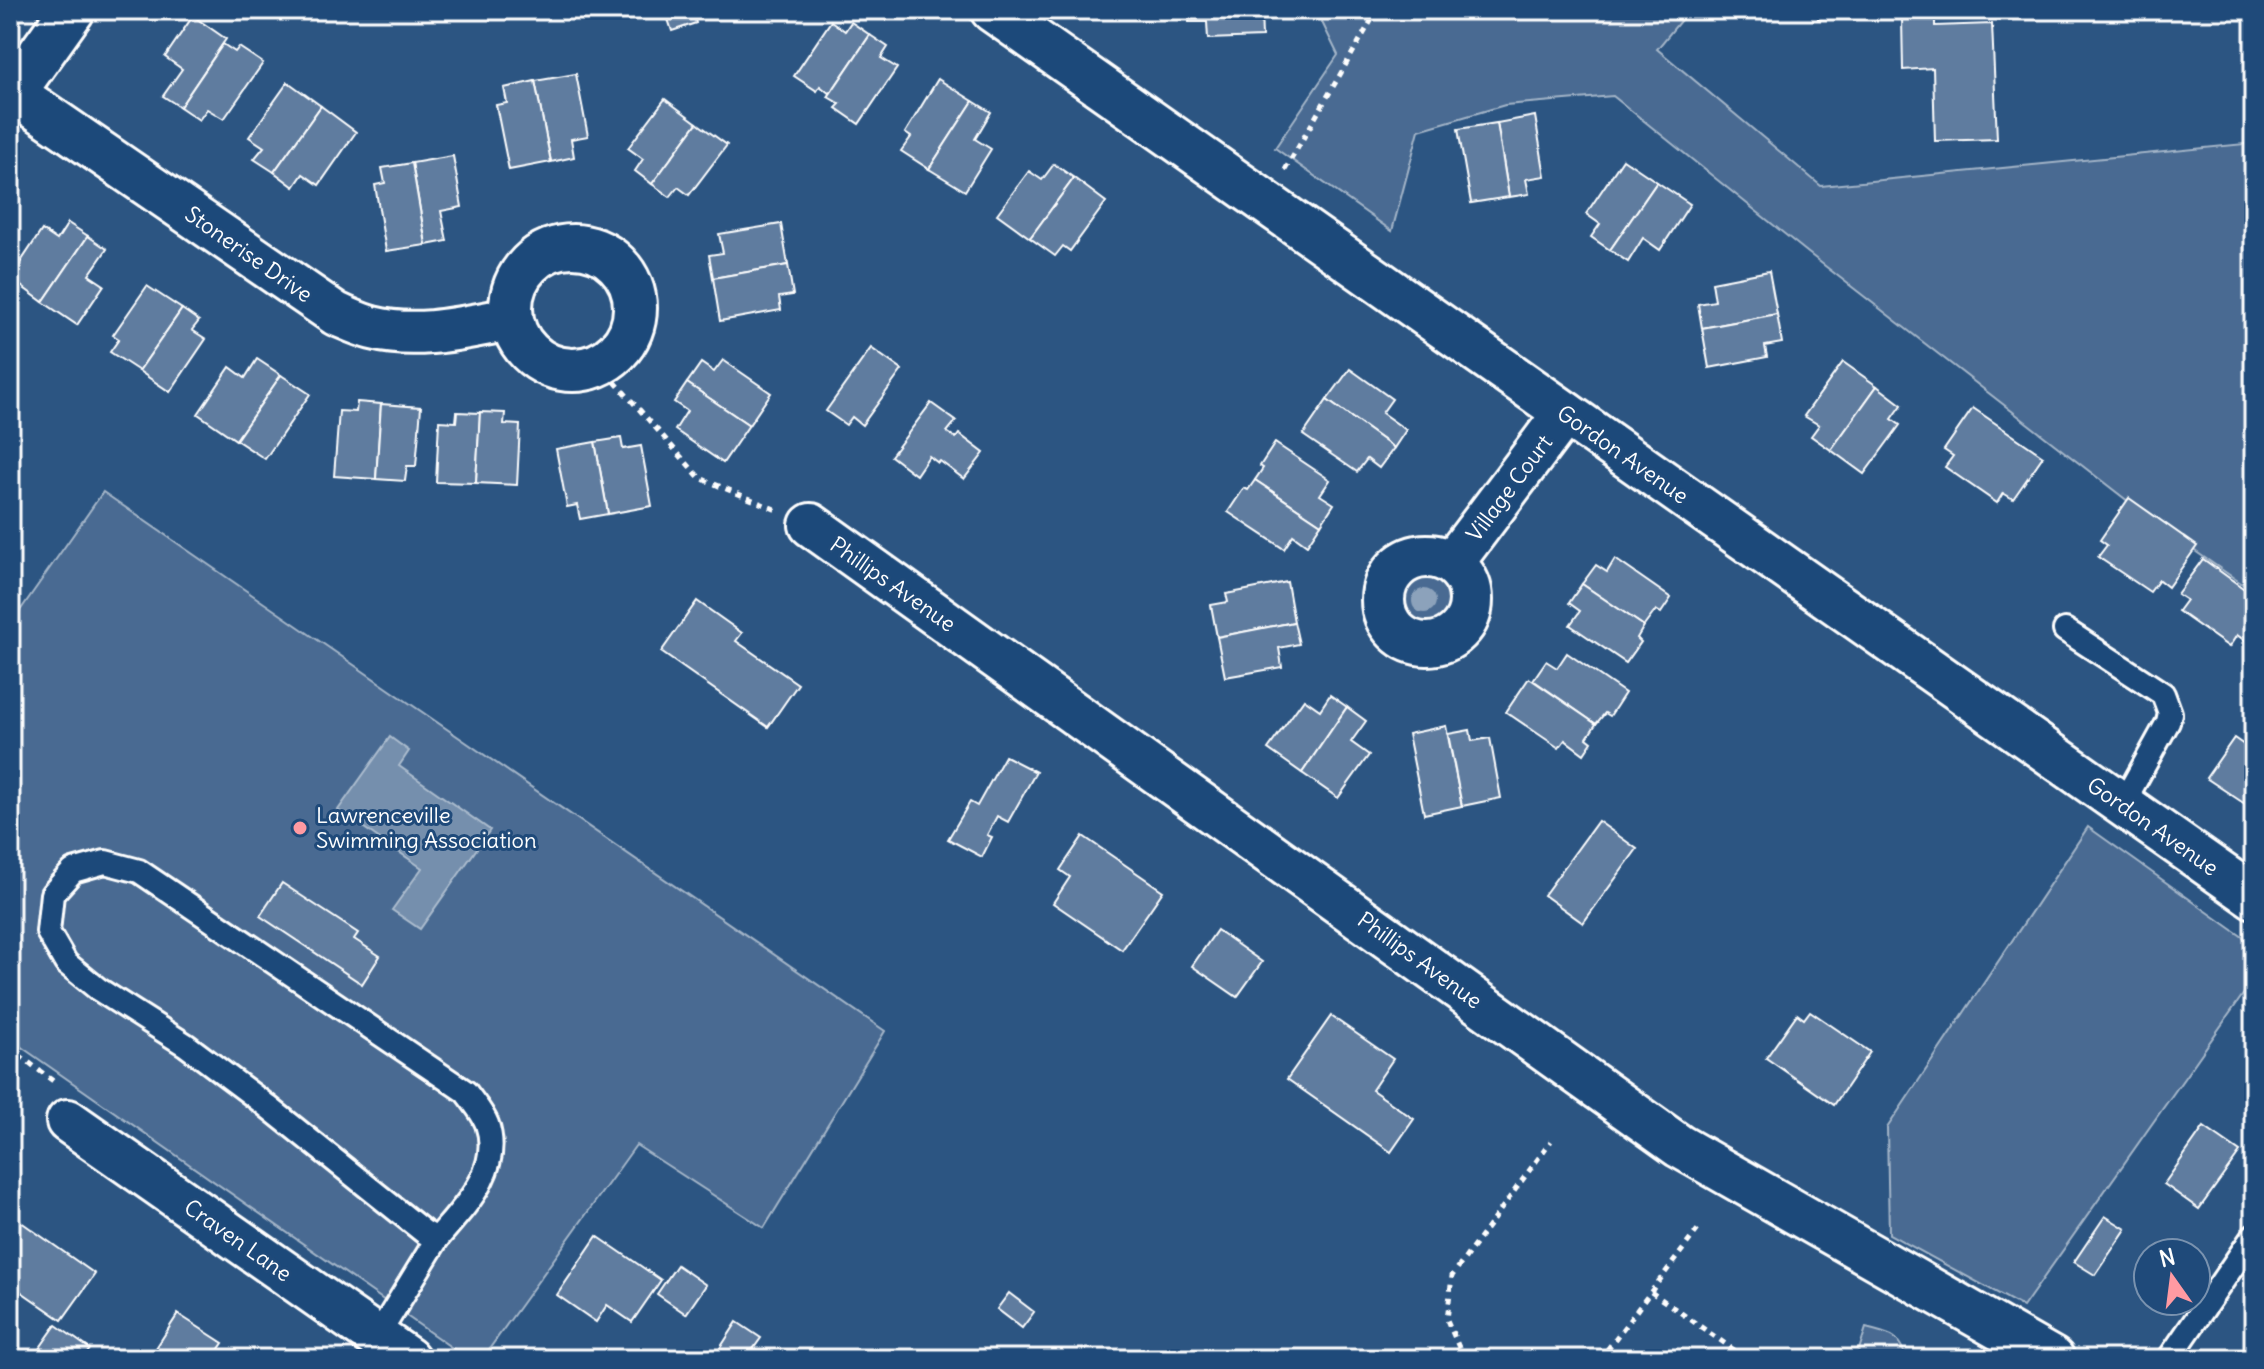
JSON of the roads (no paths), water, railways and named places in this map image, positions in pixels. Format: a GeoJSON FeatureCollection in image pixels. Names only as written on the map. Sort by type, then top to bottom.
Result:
{"type":"FeatureCollection","features":[{"type":"Feature","properties":{"kind":"street"},"geometry":{"type":"LineString","coordinates":[[12,95],[72,10]]}},
{"type":"Feature","properties":{"kind":"street","name":"Gordon Avenue"},"geometry":{"type":"LineString","coordinates":[[992,10],[2254,897]]}},
{"type":"Feature","properties":{"kind":"street","name":"Stonerise Drive"},"geometry":{"type":"LineString","coordinates":[[12,95],[336,314],[371,328],[408,334],[511,319]]}},
{"type":"Feature","properties":{"kind":"street"},"geometry":{"type":"LineString","coordinates":[[571,245],[593,247],[612,258],[626,273],[635,293],[636,314],[630,335],[617,353],[581,370],[562,369],[544,363],[529,352],[518,337],[511,319],[511,297],[518,277],[532,260],[550,249],[571,245]]}},
{"type":"Feature","properties":{"kind":"street","name":"Village Court"},"geometry":{"type":"LineString","coordinates":[[1452,563],[1565,413]]}},
{"type":"Feature","properties":{"kind":"street","name":"Phillips Avenue"},"geometry":{"type":"LineString","coordinates":[[811,525],[1679,1146],[2053,1359]]}},
{"type":"Feature","properties":{"kind":"street","name":"Craven Lane"},"geometry":{"type":"LineString","coordinates":[[68,1121],[393,1348]]}},
{"type":"Feature","properties":{"kind":"lane"},"geometry":{"type":"LineString","coordinates":[[2065,630],[2163,694],[2169,704],[2168,722],[2122,805]]}},
{"type":"Feature","properties":{"kind":"lane"},"geometry":{"type":"LineString","coordinates":[[393,1348],[437,1239],[477,1191],[490,1159],[487,1124],[466,1092],[139,871],[105,862],[73,871],[52,894],[48,932],[66,963],[98,989],[186,1045],[437,1239]]}},
{"type":"Feature","properties":{"kind":"lane"},"geometry":{"type":"LineString","coordinates":[[2169,1359],[2254,1235]]}},
{"type":"Feature","properties":{"kind":"place","name":"Lawrenceville Swimming Association"},"geometry":{"type":"Point","coordinates":[300,828]}}]}
